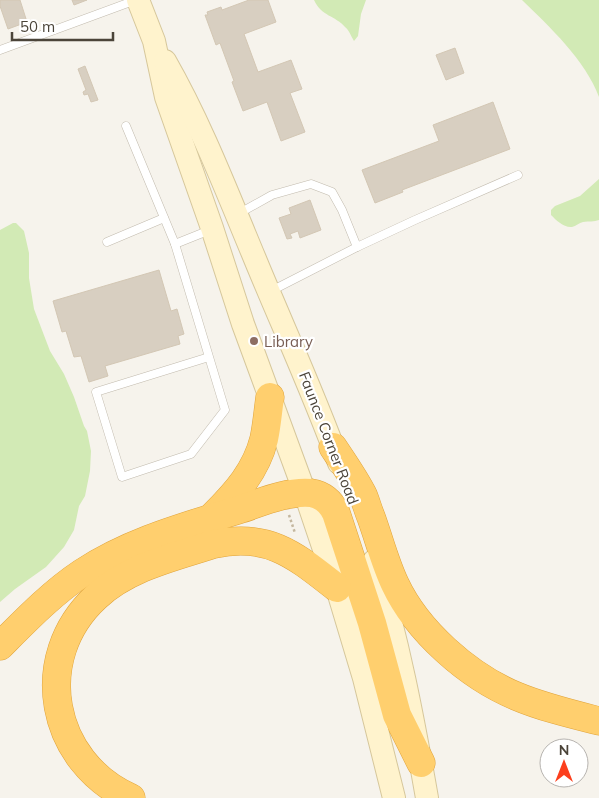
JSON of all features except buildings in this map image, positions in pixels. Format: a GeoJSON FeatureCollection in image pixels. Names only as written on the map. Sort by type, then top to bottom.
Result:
{"type":"FeatureCollection","features":[{"type":"Feature","properties":{"kind":"highway"},"geometry":{"type":"LineString","coordinates":[[211,518],[241,487],[255,464],[264,440],[270,397]]}},
{"type":"Feature","properties":{"kind":"highway"},"geometry":{"type":"LineString","coordinates":[[334,447],[363,495],[396,585],[413,613],[434,638],[468,668],[498,688],[548,708],[599,721]]}},
{"type":"Feature","properties":{"kind":"highway"},"geometry":{"type":"LineString","coordinates":[[0,646],[61,588],[102,560],[149,539],[211,518],[282,496],[297,502],[313,493],[331,503],[336,513],[372,623],[397,715],[424,783]]}},
{"type":"Feature","properties":{"kind":"highway"},"geometry":{"type":"LineString","coordinates":[[131,798],[105,784],[82,761],[67,737],[58,708],[56,680],[62,649],[67,635],[86,607],[98,595],[125,576],[214,544],[232,541],[252,541],[277,547],[304,562],[337,588]]}},
{"type":"Feature","properties":{"kind":"main road","name":"Faunce Corner Road"},"geometry":{"type":"LineString","coordinates":[[137,0],[154,40],[182,91],[206,143],[308,381],[334,447],[365,534],[396,641],[424,783]]}},
{"type":"Feature","properties":{"kind":"main road","name":"Faunce Corner Road"},"geometry":{"type":"LineString","coordinates":[[154,40],[166,97],[243,324],[270,397],[297,502],[337,588],[364,678],[393,793]]}},
{"type":"Feature","properties":{"kind":"main road"},"geometry":{"type":"LineString","coordinates":[[212,228],[236,215]]}},
{"type":"Feature","properties":{"kind":"lane"},"geometry":{"type":"LineString","coordinates":[[0,50],[137,0]]}},
{"type":"Feature","properties":{"kind":"lane"},"geometry":{"type":"LineString","coordinates":[[126,126],[175,244],[225,410],[191,454],[122,477],[96,392],[209,357]]}},
{"type":"Feature","properties":{"kind":"lane"},"geometry":{"type":"LineString","coordinates":[[269,292],[357,247],[518,175]]}},
{"type":"Feature","properties":{"kind":"lane"},"geometry":{"type":"LineString","coordinates":[[236,215],[272,195],[311,184],[332,192],[342,210],[357,247]]}},
{"type":"Feature","properties":{"kind":"lane"},"geometry":{"type":"LineString","coordinates":[[107,242],[164,218]]}},
{"type":"Feature","properties":{"kind":"lane"},"geometry":{"type":"LineString","coordinates":[[175,244],[212,228]]}},
{"type":"Feature","properties":{"kind":"path"},"geometry":{"type":"LineString","coordinates":[[297,502],[297,538]]}},
{"type":"Feature","properties":{"kind":"green space"},"geometry":{"type":"Polygon","coordinates":[[[314,0],[366,0],[361,14],[358,36],[354,41],[349,31],[337,20],[325,13],[314,0]]]}},
{"type":"Feature","properties":{"kind":"green space"},"geometry":{"type":"Polygon","coordinates":[[[522,0],[599,0],[599,97],[576,57],[522,0]]]}},
{"type":"Feature","properties":{"kind":"green space"},"geometry":{"type":"Polygon","coordinates":[[[599,179],[599,220],[583,222],[569,227],[560,223],[551,215],[551,210],[555,206],[580,196],[599,179]]]}},
{"type":"Feature","properties":{"kind":"green space"},"geometry":{"type":"Polygon","coordinates":[[[16,223],[24,231],[29,253],[29,278],[34,309],[50,351],[64,374],[74,397],[87,431],[91,451],[90,471],[85,496],[79,506],[74,530],[64,547],[46,567],[0,602],[0,230],[16,223]]]}},
{"type":"Feature","properties":{"kind":"place","name":"Library"},"geometry":{"type":"Point","coordinates":[254,341]}}]}
